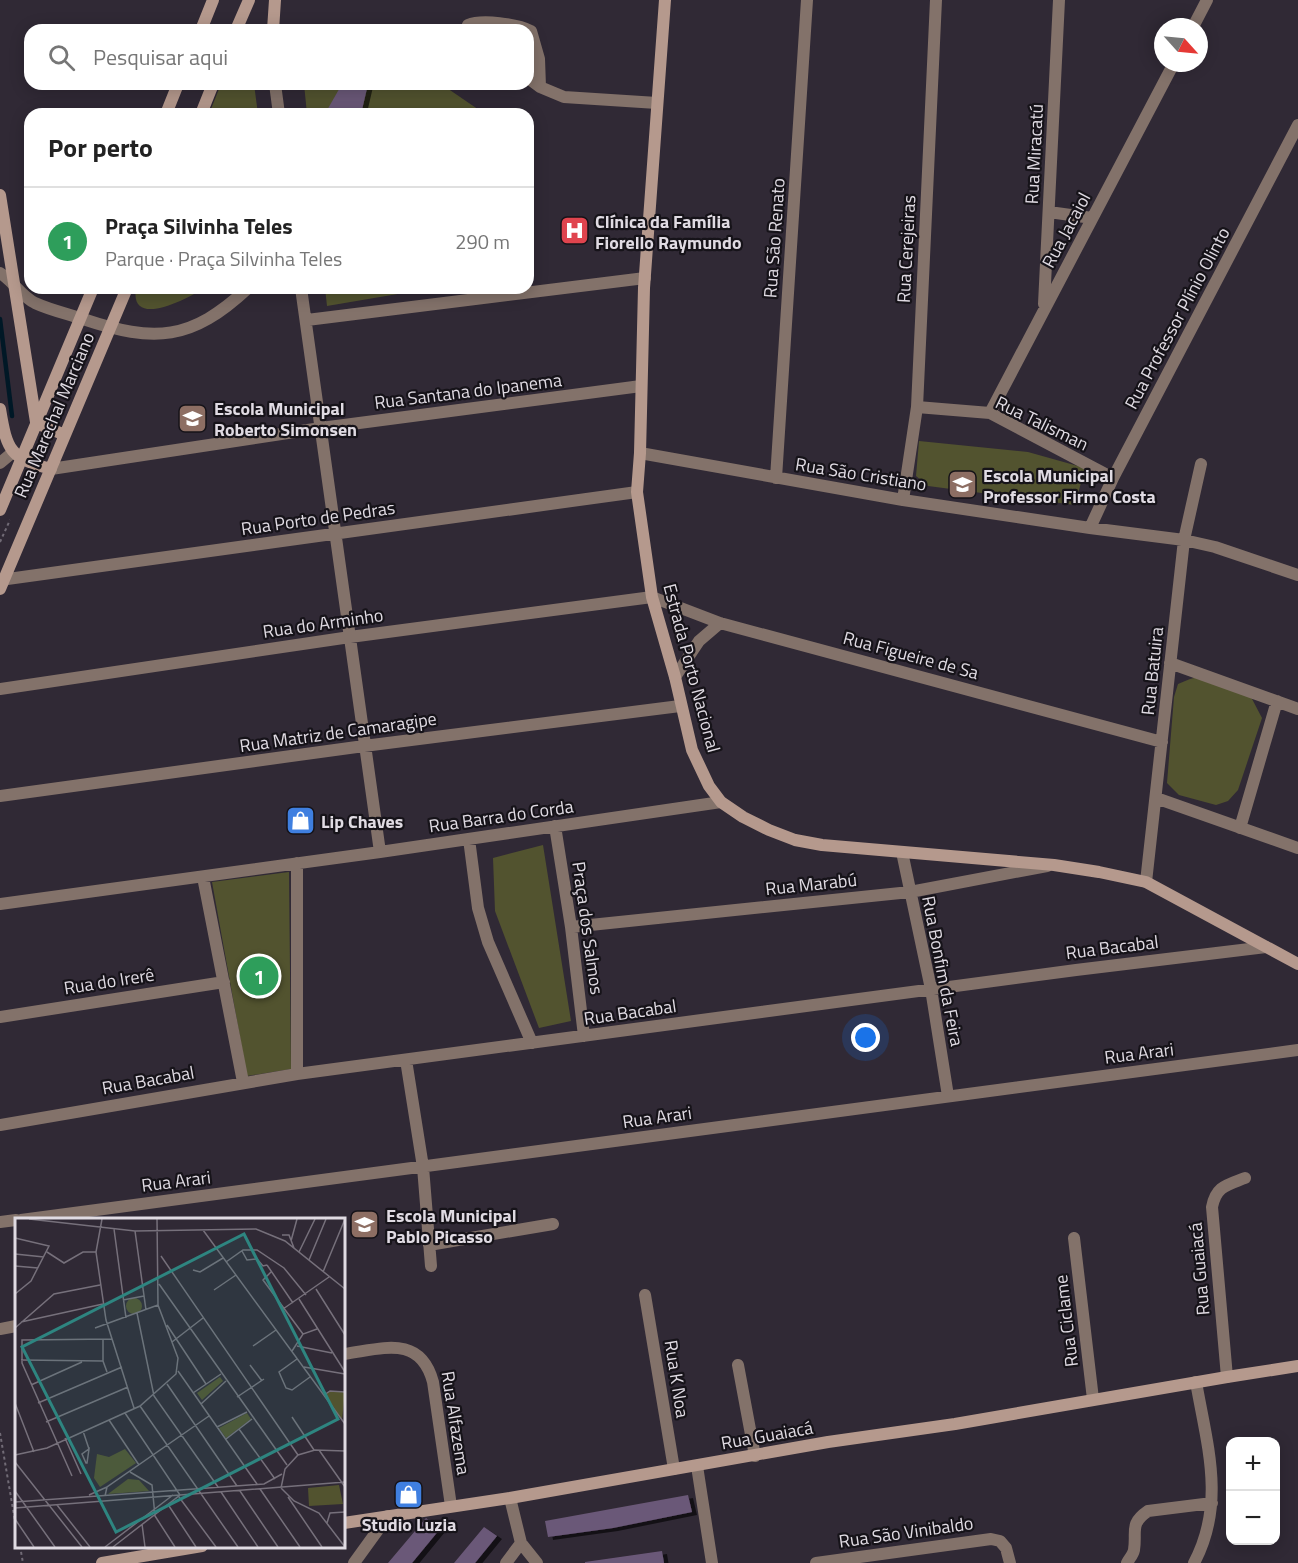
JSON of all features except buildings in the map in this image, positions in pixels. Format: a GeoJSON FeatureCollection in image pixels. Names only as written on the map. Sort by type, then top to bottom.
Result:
{"type":"FeatureCollection","features":[{"type":"Feature","properties":{"kind":"street"},"geometry":{"type":"LineString","coordinates":[[203,24],[213,0]]}},
{"type":"Feature","properties":{"kind":"street"},"geometry":{"type":"LineString","coordinates":[[239,24],[249,0]]}},
{"type":"Feature","properties":{"kind":"street"},"geometry":{"type":"LineString","coordinates":[[273,24],[275,0]]}},
{"type":"Feature","properties":{"kind":"street","name":"Estrada Porto Nacional"},"geometry":{"type":"LineString","coordinates":[[664,0],[645,278],[637,492],[652,597],[675,677],[692,750],[709,786],[721,802],[743,817],[795,840],[1054,865],[1146,882],[1298,964]]}},
{"type":"Feature","properties":{"kind":"street","name":"Rua São Renato"},"geometry":{"type":"LineString","coordinates":[[776,478],[807,0]]}},
{"type":"Feature","properties":{"kind":"street","name":"Rua Cerejeiras"},"geometry":{"type":"LineString","coordinates":[[903,500],[917,407],[936,0]]}},
{"type":"Feature","properties":{"kind":"street","name":"Rua Miracatú"},"geometry":{"type":"LineString","coordinates":[[1044,310],[1059,0]]}},
{"type":"Feature","properties":{"kind":"street"},"geometry":{"type":"LineString","coordinates":[[1198,18],[1208,0]]}},
{"type":"Feature","properties":{"kind":"street"},"geometry":{"type":"LineString","coordinates":[[471,24],[476,22],[494,24]]}},
{"type":"Feature","properties":{"kind":"street"},"geometry":{"type":"LineString","coordinates":[[534,42],[539,59],[540,87]]}},
{"type":"Feature","properties":{"kind":"street","name":"Rua Jacaiol"},"geometry":{"type":"LineString","coordinates":[[990,413],[1169,72]]}},
{"type":"Feature","properties":{"kind":"street"},"geometry":{"type":"LineString","coordinates":[[534,82],[564,97],[657,103]]}},
{"type":"Feature","properties":{"kind":"street"},"geometry":{"type":"LineString","coordinates":[[168,108],[176,90]]}},
{"type":"Feature","properties":{"kind":"street"},"geometry":{"type":"LineString","coordinates":[[203,108],[211,90]]}},
{"type":"Feature","properties":{"kind":"street"},"geometry":{"type":"LineString","coordinates":[[276,90],[278,108]]}},
{"type":"Feature","properties":{"kind":"street","name":"Rua Professor Plínio Olinto"},"geometry":{"type":"LineString","coordinates":[[1090,528],[1113,478],[1298,125]]}},
{"type":"Feature","properties":{"kind":"street"},"geometry":{"type":"LineString","coordinates":[[0,195],[36,423],[65,435]]}},
{"type":"Feature","properties":{"kind":"street"},"geometry":{"type":"LineString","coordinates":[[1049,212],[1092,218]]}},
{"type":"Feature","properties":{"kind":"street"},"geometry":{"type":"LineString","coordinates":[[0,273],[24,293]]}},
{"type":"Feature","properties":{"kind":"street"},"geometry":{"type":"LineString","coordinates":[[534,292],[645,278]]}},
{"type":"Feature","properties":{"kind":"street"},"geometry":{"type":"LineString","coordinates":[[25,294],[37,303],[80,318],[110,328],[146,335],[182,330],[216,314],[241,294]]}},
{"type":"Feature","properties":{"kind":"street","name":"Rua Marechal Marciano"},"geometry":{"type":"LineString","coordinates":[[0,510],[17,457],[36,423],[90,294]]}},
{"type":"Feature","properties":{"kind":"street","name":"Rua Marechal Marciano"},"geometry":{"type":"LineString","coordinates":[[1,583],[124,294]]}},
{"type":"Feature","properties":{"kind":"street"},"geometry":{"type":"LineString","coordinates":[[303,294],[334,534],[380,852]]}},
{"type":"Feature","properties":{"kind":"street"},"geometry":{"type":"LineString","coordinates":[[307,320],[516,294]]}},
{"type":"Feature","properties":{"kind":"street","name":"Rua Santana do Ipanema"},"geometry":{"type":"LineString","coordinates":[[51,469],[321,428],[641,386]]}},
{"type":"Feature","properties":{"kind":"street","name":"Rua Talisman"},"geometry":{"type":"LineString","coordinates":[[917,407],[990,413],[1113,478]]}},
{"type":"Feature","properties":{"kind":"street"},"geometry":{"type":"LineString","coordinates":[[0,409],[17,457]]}},
{"type":"Feature","properties":{"kind":"street","name":"Rua São Cristiano"},"geometry":{"type":"LineString","coordinates":[[640,453],[903,500],[1184,540],[1215,547],[1298,575]]}},
{"type":"Feature","properties":{"kind":"street"},"geometry":{"type":"LineString","coordinates":[[0,463],[17,457],[51,469]]}},
{"type":"Feature","properties":{"kind":"street","name":"Rua Batuira"},"geometry":{"type":"LineString","coordinates":[[1146,882],[1184,540],[1201,464]]}},
{"type":"Feature","properties":{"kind":"street","name":"Rua Porto de Pedras"},"geometry":{"type":"LineString","coordinates":[[1,583],[637,492]]}},
{"type":"Feature","properties":{"kind":"street","name":"Rua Figueire de Sa"},"geometry":{"type":"LineString","coordinates":[[652,597],[720,623],[1162,742]]}},
{"type":"Feature","properties":{"kind":"street","name":"Rua do Arminho"},"geometry":{"type":"LineString","coordinates":[[0,689],[350,637],[652,597]]}},
{"type":"Feature","properties":{"kind":"street"},"geometry":{"type":"LineString","coordinates":[[675,677],[699,641],[720,623]]}},
{"type":"Feature","properties":{"kind":"street"},"geometry":{"type":"LineString","coordinates":[[1170,663],[1298,709]]}},
{"type":"Feature","properties":{"kind":"street"},"geometry":{"type":"LineString","coordinates":[[1240,828],[1277,701]]}},
{"type":"Feature","properties":{"kind":"street","name":"Rua Matriz de Camaragipe"},"geometry":{"type":"LineString","coordinates":[[0,796],[364,746],[681,706]]}},
{"type":"Feature","properties":{"kind":"street"},"geometry":{"type":"LineString","coordinates":[[1156,798],[1298,848]]}},
{"type":"Feature","properties":{"kind":"street","name":"Rua Barra do Corda"},"geometry":{"type":"LineString","coordinates":[[0,904],[721,802]]}},
{"type":"Feature","properties":{"kind":"street","name":"Praça dos Salmos"},"geometry":{"type":"LineString","coordinates":[[555,826],[571,927],[584,1036]]}},
{"type":"Feature","properties":{"kind":"street"},"geometry":{"type":"LineString","coordinates":[[469,839],[478,908],[488,942],[532,1043]]}},
{"type":"Feature","properties":{"kind":"street","name":"Rua Bonfim da Feira"},"geometry":{"type":"LineString","coordinates":[[902,852],[931,989],[948,1096]]}},
{"type":"Feature","properties":{"kind":"street"},"geometry":{"type":"LineString","coordinates":[[297,863],[297,1074]]}},
{"type":"Feature","properties":{"kind":"street","name":"Rua Marabú"},"geometry":{"type":"LineString","coordinates":[[571,927],[910,892],[1054,865]]}},
{"type":"Feature","properties":{"kind":"street"},"geometry":{"type":"LineString","coordinates":[[203,877],[243,1082]]}},
{"type":"Feature","properties":{"kind":"street","name":"Rua Bacabal"},"geometry":{"type":"LineString","coordinates":[[0,1125],[297,1074],[931,989],[1266,947]]}},
{"type":"Feature","properties":{"kind":"street","name":"Rua do Irerê"},"geometry":{"type":"LineString","coordinates":[[0,1017],[224,982]]}},
{"type":"Feature","properties":{"kind":"street","name":"Rua Arari"},"geometry":{"type":"LineString","coordinates":[[36,1218],[1298,1050]]}},
{"type":"Feature","properties":{"kind":"street"},"geometry":{"type":"LineString","coordinates":[[406,1060],[423,1167],[431,1266]]}},
{"type":"Feature","properties":{"kind":"street","name":"Rua Guaiacá"},"geometry":{"type":"LineString","coordinates":[[1227,1377],[1212,1207],[1214,1196],[1222,1187],[1245,1178]]}},
{"type":"Feature","properties":{"kind":"street"},"geometry":{"type":"LineString","coordinates":[[0,1222],[15,1220]]}},
{"type":"Feature","properties":{"kind":"street"},"geometry":{"type":"LineString","coordinates":[[429,1245],[553,1224]]}},
{"type":"Feature","properties":{"kind":"street","name":"Rua Ciclame"},"geometry":{"type":"LineString","coordinates":[[1074,1238],[1093,1400]]}},
{"type":"Feature","properties":{"kind":"street","name":"Rua K Noa"},"geometry":{"type":"LineString","coordinates":[[645,1295],[674,1469]]}},
{"type":"Feature","properties":{"kind":"street"},"geometry":{"type":"LineString","coordinates":[[0,1329],[15,1326]]}},
{"type":"Feature","properties":{"kind":"street","name":"Rua Alfazema"},"geometry":{"type":"LineString","coordinates":[[345,1354],[392,1348],[405,1349],[418,1354],[429,1366],[451,1506]]}},
{"type":"Feature","properties":{"kind":"street"},"geometry":{"type":"LineString","coordinates":[[738,1365],[754,1456]]}},
{"type":"Feature","properties":{"kind":"street","name":"Rua Guaiacá"},"geometry":{"type":"LineString","coordinates":[[345,1523],[510,1498],[828,1442],[955,1424],[1298,1366]]}},
{"type":"Feature","properties":{"kind":"street"},"geometry":{"type":"LineString","coordinates":[[1194,1563],[1204,1544],[1213,1485],[1196,1382]]}},
{"type":"Feature","properties":{"kind":"street"},"geometry":{"type":"LineString","coordinates":[[697,1466],[712,1563]]}},
{"type":"Feature","properties":{"kind":"street"},"geometry":{"type":"LineString","coordinates":[[510,1498],[521,1543],[537,1563]]}},
{"type":"Feature","properties":{"kind":"street"},"geometry":{"type":"LineString","coordinates":[[1127,1563],[1134,1552],[1134,1525],[1140,1516],[1148,1511],[1212,1503]]}},
{"type":"Feature","properties":{"kind":"street"},"geometry":{"type":"LineString","coordinates":[[354,1563],[388,1516]]}},
{"type":"Feature","properties":{"kind":"street","name":"Rua São Vinibaldo"},"geometry":{"type":"LineString","coordinates":[[816,1563],[981,1540],[1000,1541],[1006,1548],[1010,1563]]}},
{"type":"Feature","properties":{"kind":"street"},"geometry":{"type":"LineString","coordinates":[[506,1563],[521,1543]]}},
{"type":"Feature","properties":{"kind":"street"},"geometry":{"type":"LineString","coordinates":[[102,1563],[171,1557],[196,1548]]}},
{"type":"Feature","properties":{"kind":"path"},"geometry":{"type":"LineString","coordinates":[[0,1433],[15,1521]]}},
{"type":"Feature","properties":{"kind":"path"},"geometry":{"type":"LineString","coordinates":[[20,1548],[23,1563]]}},
{"type":"Feature","properties":{"kind":"green space"},"geometry":{"type":"Polygon","coordinates":[[[219,90],[255,90],[257,108],[211,108],[219,90]]]}},
{"type":"Feature","properties":{"kind":"green space"},"geometry":{"type":"Polygon","coordinates":[[[305,90],[450,90],[476,108],[306,108],[305,90]]]}},
{"type":"Feature","properties":{"kind":"green space"},"geometry":{"type":"Polygon","coordinates":[[[136,294],[193,294],[162,308],[142,307],[136,300],[136,294]]]}},
{"type":"Feature","properties":{"kind":"green space"},"geometry":{"type":"Polygon","coordinates":[[[326,294],[398,294],[327,306],[326,294]]]}},
{"type":"Feature","properties":{"kind":"green space"},"geometry":{"type":"Polygon","coordinates":[[[919,441],[1028,452],[1085,468],[1075,505],[928,486],[916,476],[919,441]]]}},
{"type":"Feature","properties":{"kind":"green space"},"geometry":{"type":"Polygon","coordinates":[[[1198,677],[1251,697],[1262,718],[1238,790],[1228,801],[1216,805],[1179,795],[1167,783],[1174,697],[1178,684],[1198,677]]]}},
{"type":"Feature","properties":{"kind":"green space"},"geometry":{"type":"Polygon","coordinates":[[[543,845],[571,1021],[539,1028],[495,911],[493,858],[543,845]]]}},
{"type":"Feature","properties":{"kind":"green space"},"geometry":{"type":"Polygon","coordinates":[[[289,872],[291,1069],[247,1076],[212,882],[289,872]]]}},
{"type":"Feature","properties":{"kind":"waterway"},"geometry":{"type":"LineString","coordinates":[[0,319],[12,416]]}},
{"type":"Feature","properties":{"kind":"place","name":"Clínica da Família Fiorello Raymundo"},"geometry":{"type":"Point","coordinates":[574,231]}},
{"type":"Feature","properties":{"kind":"place","name":"Escola Municipal Roberto Simonsen"},"geometry":{"type":"Point","coordinates":[193,418]}},
{"type":"Feature","properties":{"kind":"place","name":"Escola Municipal Professor Firmo Costa"},"geometry":{"type":"Point","coordinates":[962,485]}},
{"type":"Feature","properties":{"kind":"place","name":"Lip Chaves"},"geometry":{"type":"Point","coordinates":[300,821]}},
{"type":"Feature","properties":{"kind":"place","name":"Praça Silvinha Teles"},"geometry":{"type":"Point","coordinates":[259,976]}},
{"type":"Feature","properties":{"kind":"place","name":"Escola Municipal Pablo Picasso"},"geometry":{"type":"Point","coordinates":[365,1225]}},
{"type":"Feature","properties":{"kind":"place","name":"Studio Luzia"},"geometry":{"type":"Point","coordinates":[409,1495]}}]}
